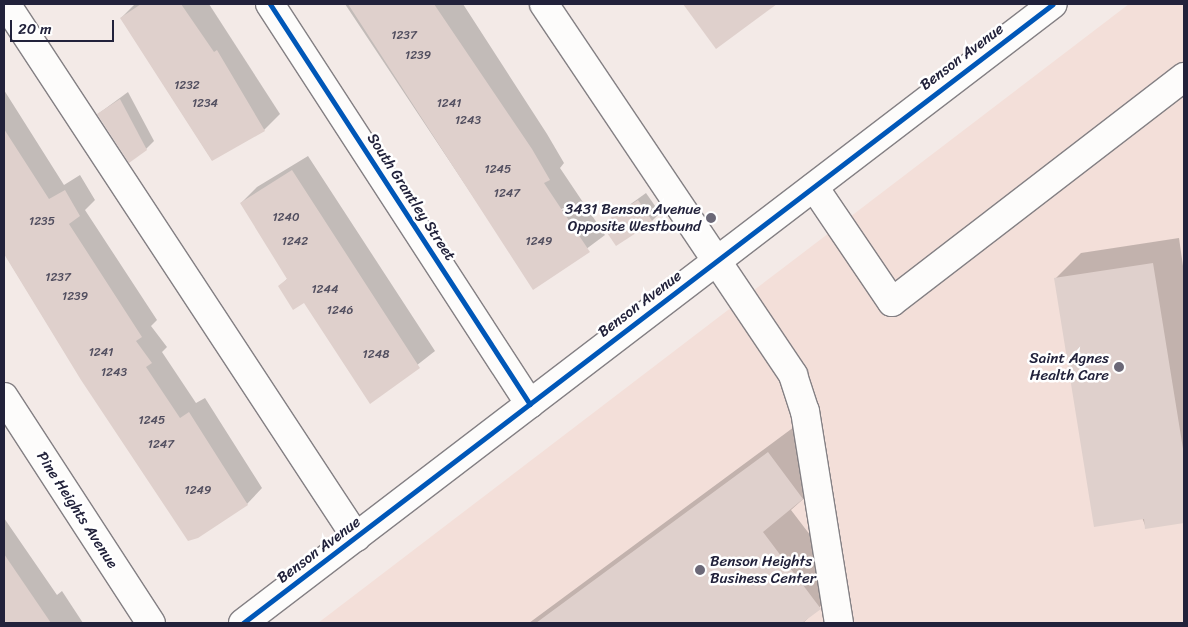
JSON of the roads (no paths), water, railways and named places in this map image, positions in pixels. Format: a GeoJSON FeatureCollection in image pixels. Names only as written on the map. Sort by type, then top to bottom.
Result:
{"type":"FeatureCollection","features":[{"type":"Feature","properties":{"kind":"street"},"geometry":{"type":"LineString","coordinates":[[6,4],[356,537]]}},
{"type":"Feature","properties":{"kind":"street","name":"South Grantley Street"},"geometry":{"type":"LineString","coordinates":[[270,4],[530,404]]}},
{"type":"Feature","properties":{"kind":"street"},"geometry":{"type":"LineString","coordinates":[[544,4],[793,375],[805,411],[839,623]]}},
{"type":"Feature","properties":{"kind":"street","name":"Benson Avenue"},"geometry":{"type":"LineString","coordinates":[[243,623],[1053,4]]}},
{"type":"Feature","properties":{"kind":"street"},"geometry":{"type":"LineString","coordinates":[[814,187],[892,302],[1184,77]]}},
{"type":"Feature","properties":{"kind":"street","name":"Pine Heights Avenue"},"geometry":{"type":"LineString","coordinates":[[4,397],[151,623]]}},
{"type":"Feature","properties":{"kind":"place","name":"3431 Benson Avenue Opposite Westbound"},"geometry":{"type":"Point","coordinates":[711,218]}},
{"type":"Feature","properties":{"kind":"place","name":"Saint Agnes Health Care"},"geometry":{"type":"Point","coordinates":[1119,367]}},
{"type":"Feature","properties":{"kind":"place","name":"Benson Heights Business Center"},"geometry":{"type":"Point","coordinates":[700,570]}}]}
